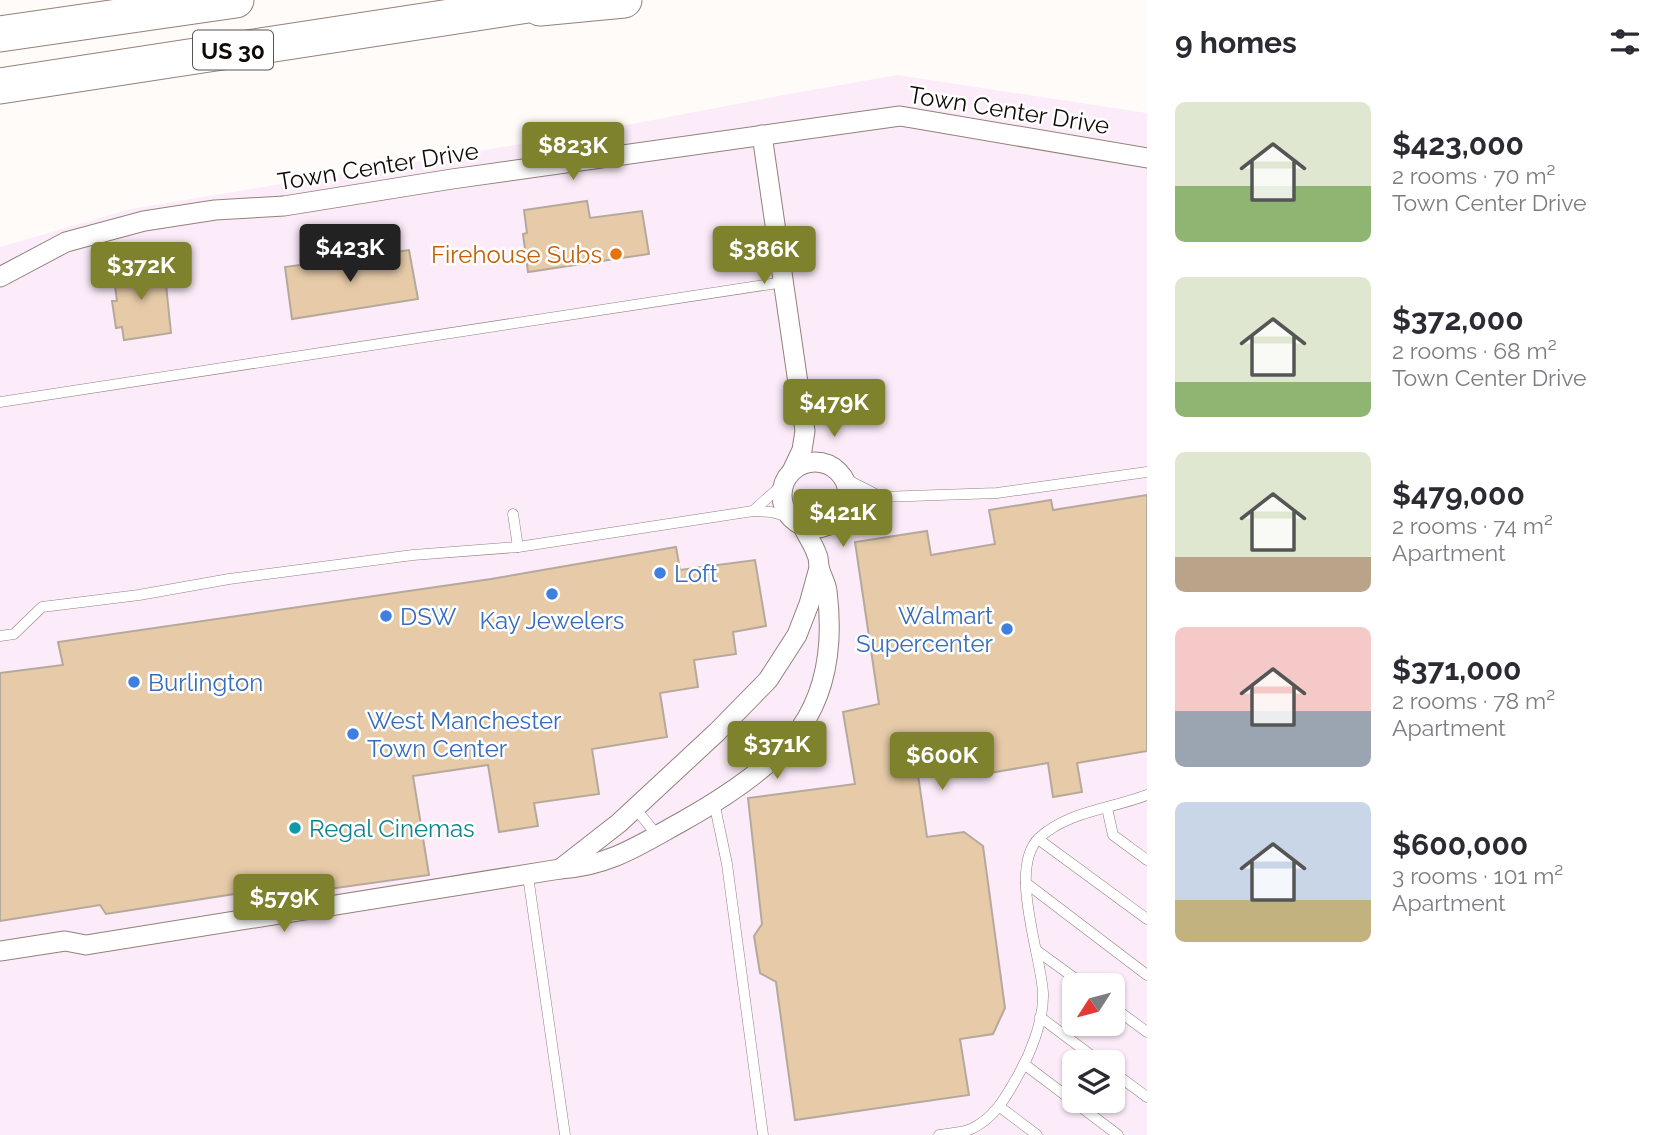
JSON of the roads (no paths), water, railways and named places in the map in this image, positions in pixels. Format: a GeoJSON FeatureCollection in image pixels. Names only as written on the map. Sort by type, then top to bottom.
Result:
{"type":"FeatureCollection","features":[{"type":"Feature","properties":{"kind":"highway","name":"US 30"},"geometry":{"type":"LineString","coordinates":[[0,34],[236,0]]}},
{"type":"Feature","properties":{"kind":"highway","name":"US 30"},"geometry":{"type":"LineString","coordinates":[[0,86],[562,0]]}},
{"type":"Feature","properties":{"kind":"highway"},"geometry":{"type":"LineString","coordinates":[[467,15],[624,0]]}},
{"type":"Feature","properties":{"kind":"street","name":"Town Center Drive"},"geometry":{"type":"LineString","coordinates":[[0,277],[66,242],[144,221],[215,210],[284,206],[463,177],[900,116],[1147,158]]}},
{"type":"Feature","properties":{"kind":"street"},"geometry":{"type":"LineString","coordinates":[[0,951],[65,941],[86,945],[597,865],[714,802],[775,757],[800,729],[818,695],[824,676],[829,626],[827,587],[818,561],[782,502],[788,477],[802,450],[805,430],[762,135]]}},
{"type":"Feature","properties":{"kind":"street"},"geometry":{"type":"LineString","coordinates":[[560,869],[635,808],[768,680],[786,656],[804,617],[818,561],[848,500],[849,491],[840,473],[820,454],[805,430]]}},
{"type":"Feature","properties":{"kind":"street"},"geometry":{"type":"LineString","coordinates":[[788,477],[810,462],[819,462],[840,473]]}},
{"type":"Feature","properties":{"kind":"street"},"geometry":{"type":"LineString","coordinates":[[796,522],[820,529],[837,520]]}},
{"type":"Feature","properties":{"kind":"lane"},"geometry":{"type":"LineString","coordinates":[[0,402],[783,282]]}},
{"type":"Feature","properties":{"kind":"lane"},"geometry":{"type":"LineString","coordinates":[[837,520],[881,497],[997,493],[1147,472]]}},
{"type":"Feature","properties":{"kind":"lane"},"geometry":{"type":"LineString","coordinates":[[840,473],[881,497]]}},
{"type":"Feature","properties":{"kind":"lane"},"geometry":{"type":"LineString","coordinates":[[753,511],[788,477]]}},
{"type":"Feature","properties":{"kind":"lane"},"geometry":{"type":"LineString","coordinates":[[0,636],[14,634],[42,607],[139,595],[229,579],[414,555],[517,547],[753,511],[771,512],[796,522]]}},
{"type":"Feature","properties":{"kind":"lane"},"geometry":{"type":"LineString","coordinates":[[513,514],[517,547]]}},
{"type":"Feature","properties":{"kind":"lane"},"geometry":{"type":"LineString","coordinates":[[804,617],[829,626]]}},
{"type":"Feature","properties":{"kind":"lane"},"geometry":{"type":"LineString","coordinates":[[940,1135],[974,1132],[1000,1107],[1024,1064],[1040,1017],[1043,994],[1026,883],[1026,863],[1038,839],[1066,819],[1147,794]]}},
{"type":"Feature","properties":{"kind":"lane"},"geometry":{"type":"LineString","coordinates":[[714,802],[727,864],[763,1135]]}},
{"type":"Feature","properties":{"kind":"lane"},"geometry":{"type":"LineString","coordinates":[[635,808],[657,835]]}},
{"type":"Feature","properties":{"kind":"lane"},"geometry":{"type":"LineString","coordinates":[[1107,808],[1113,835],[1147,860]]}},
{"type":"Feature","properties":{"kind":"lane"},"geometry":{"type":"LineString","coordinates":[[1038,839],[1147,919]]}},
{"type":"Feature","properties":{"kind":"lane"},"geometry":{"type":"LineString","coordinates":[[528,876],[565,1135]]}},
{"type":"Feature","properties":{"kind":"lane"},"geometry":{"type":"LineString","coordinates":[[1026,883],[1147,975]]}},
{"type":"Feature","properties":{"kind":"lane"},"geometry":{"type":"LineString","coordinates":[[1036,950],[1068,973]]}},
{"type":"Feature","properties":{"kind":"lane"},"geometry":{"type":"LineString","coordinates":[[1125,1016],[1147,1032]]}},
{"type":"Feature","properties":{"kind":"lane"},"geometry":{"type":"LineString","coordinates":[[1040,1017],[1084,1050]]}},
{"type":"Feature","properties":{"kind":"lane"},"geometry":{"type":"LineString","coordinates":[[1024,1064],[1118,1135]]}},
{"type":"Feature","properties":{"kind":"lane"},"geometry":{"type":"LineString","coordinates":[[1125,1081],[1147,1097]]}},
{"type":"Feature","properties":{"kind":"lane"},"geometry":{"type":"LineString","coordinates":[[1000,1107],[1037,1135]]}},
{"type":"Feature","properties":{"kind":"place","name":"Firehouse Subs"},"geometry":{"type":"Point","coordinates":[616,254]}},
{"type":"Feature","properties":{"kind":"place","name":"Loft"},"geometry":{"type":"Point","coordinates":[660,573]}},
{"type":"Feature","properties":{"kind":"place","name":"Kay Jewelers"},"geometry":{"type":"Point","coordinates":[552,594]}},
{"type":"Feature","properties":{"kind":"place","name":"DSW"},"geometry":{"type":"Point","coordinates":[386,616]}},
{"type":"Feature","properties":{"kind":"place","name":"Walmart Supercenter"},"geometry":{"type":"Point","coordinates":[1007,629]}},
{"type":"Feature","properties":{"kind":"place","name":"Burlington"},"geometry":{"type":"Point","coordinates":[134,682]}},
{"type":"Feature","properties":{"kind":"place","name":"West Manchester Town Center"},"geometry":{"type":"Point","coordinates":[353,734]}},
{"type":"Feature","properties":{"kind":"place","name":"Regal Cinemas"},"geometry":{"type":"Point","coordinates":[295,828]}}]}
